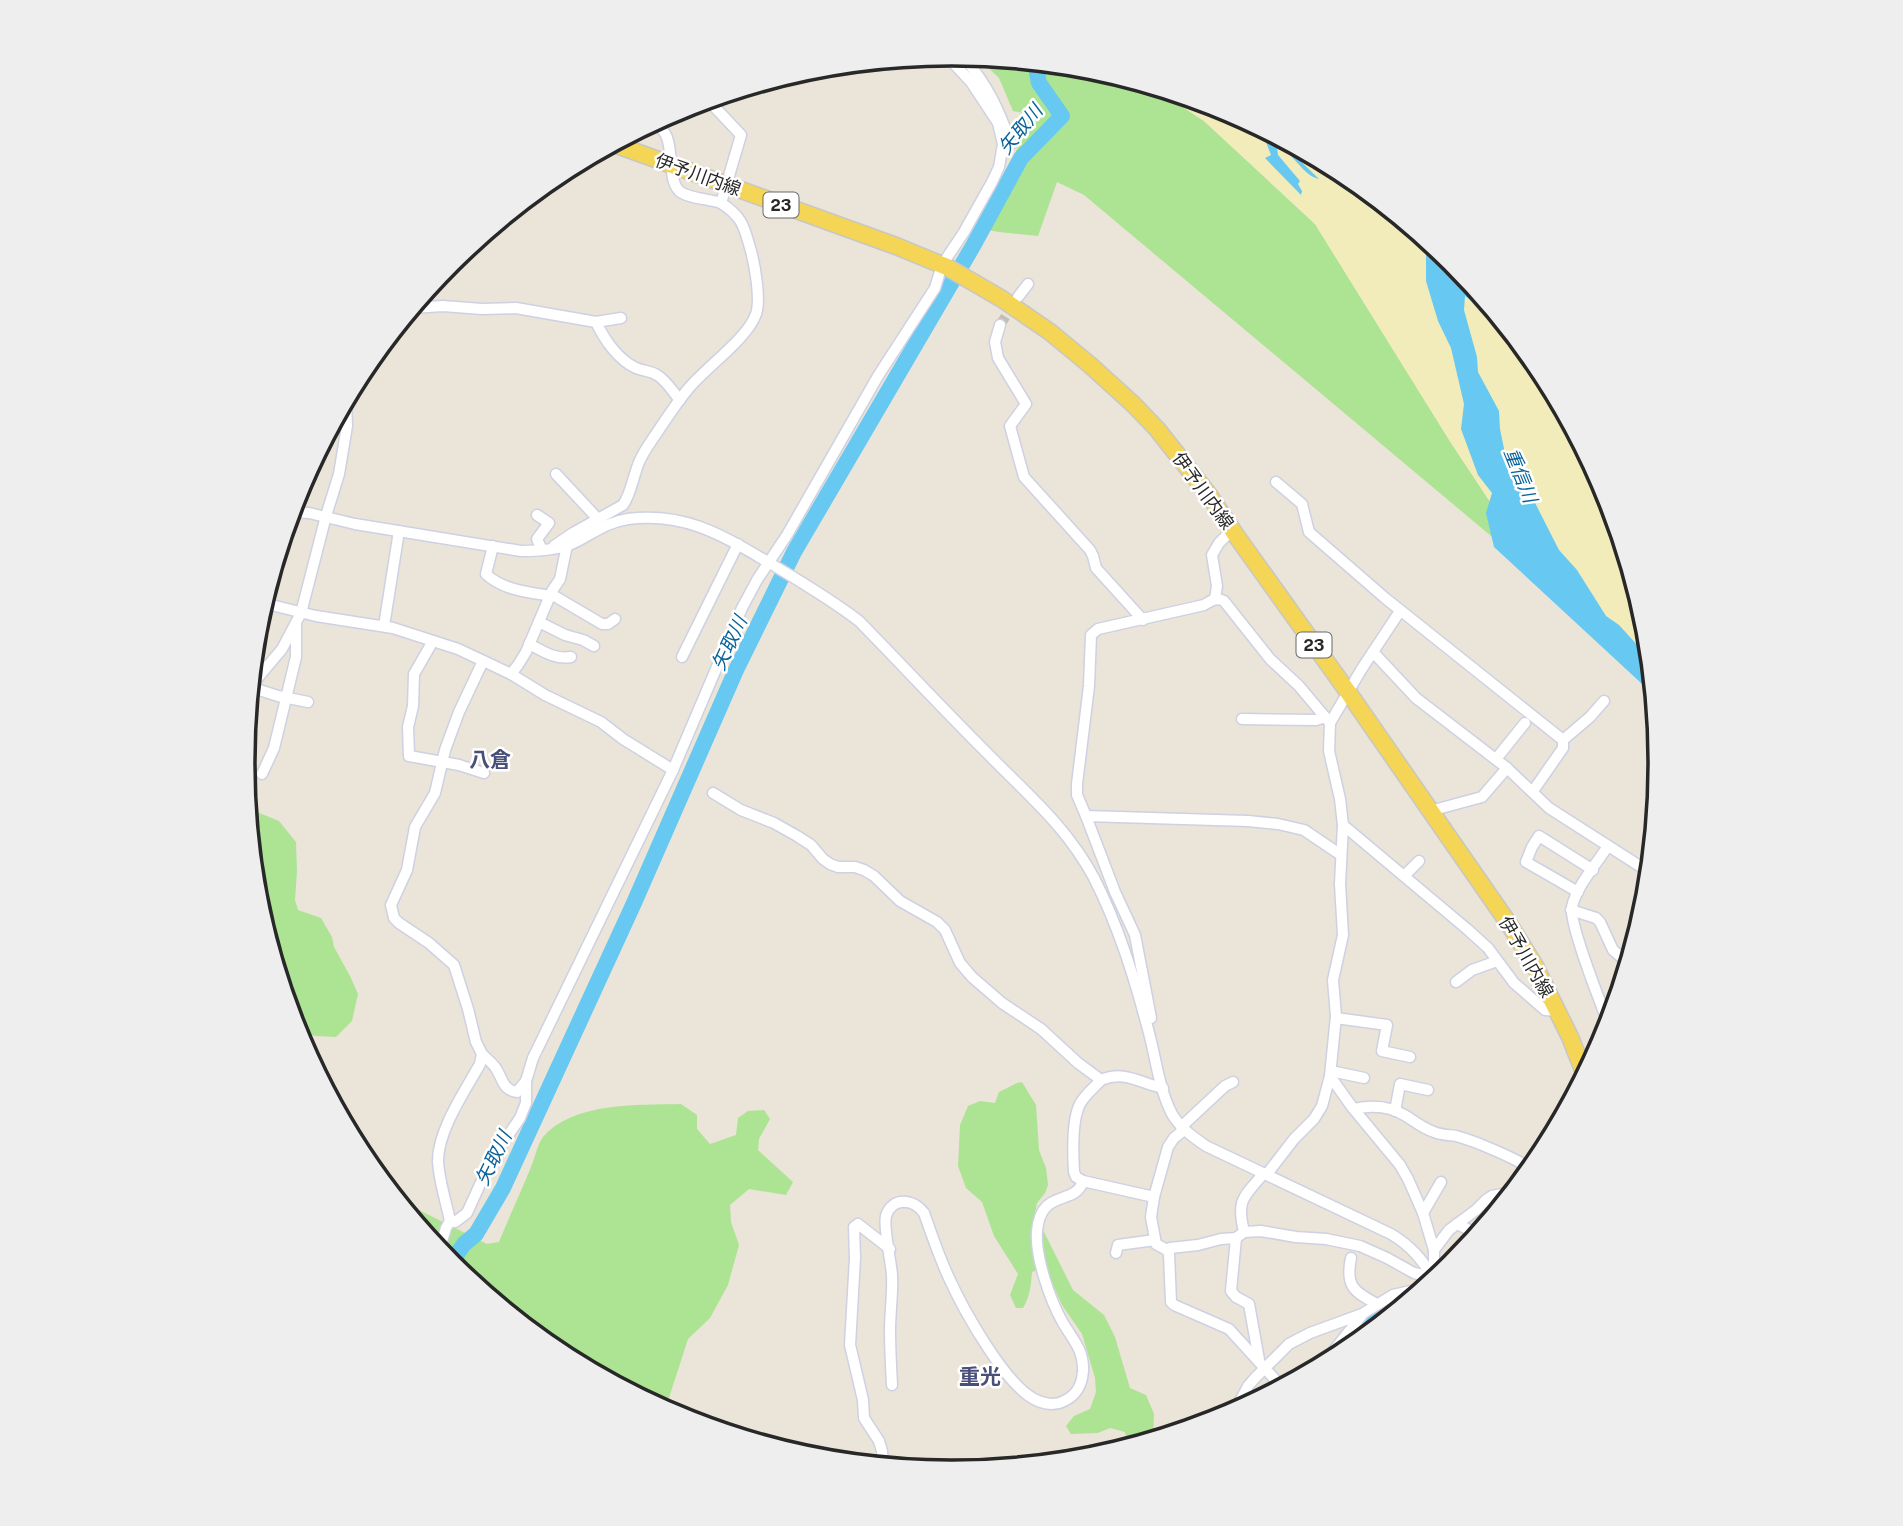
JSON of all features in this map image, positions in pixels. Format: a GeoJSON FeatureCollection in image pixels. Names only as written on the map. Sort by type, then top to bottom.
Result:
{"type":"FeatureCollection","features":[{"type":"Feature","properties":{"kind":"main road","name":"伊予川内線"},"geometry":{"type":"LineString","coordinates":[[625,148],[945,266],[1002,299],[1049,332],[1134,405],[1184,461],[1209,495],[1523,946],[1570,1037],[1580,1062]]}},
{"type":"Feature","properties":{"kind":"street"},"geometry":{"type":"LineString","coordinates":[[450,1221],[455,1222],[467,1213],[501,1146],[515,1128],[526,1103],[526,1081],[533,1058],[673,770],[742,608],[878,376],[935,288],[992,182],[1002,155],[1001,134],[992,112],[956,66]]}},
{"type":"Feature","properties":{"kind":"street"},"geometry":{"type":"LineString","coordinates":[[972,67],[993,100],[1012,141],[1009,151],[1002,155]]}},
{"type":"Feature","properties":{"kind":"street"},"geometry":{"type":"LineString","coordinates":[[715,108],[741,135],[721,204]]}},
{"type":"Feature","properties":{"kind":"street"},"geometry":{"type":"LineString","coordinates":[[547,549],[624,505],[640,461],[687,389],[747,331],[757,310],[752,256],[743,224],[731,210],[721,204],[678,191],[674,184],[666,136],[662,130]]}},
{"type":"Feature","properties":{"kind":"street"},"geometry":{"type":"LineString","coordinates":[[1018,297],[1028,284]]}},
{"type":"Feature","properties":{"kind":"street"},"geometry":{"type":"LineString","coordinates":[[425,307],[516,308],[596,322],[621,318]]}},
{"type":"Feature","properties":{"kind":"street"},"geometry":{"type":"LineString","coordinates":[[596,322],[608,343],[628,364],[656,374],[680,400]]}},
{"type":"Feature","properties":{"kind":"street"},"geometry":{"type":"LineString","coordinates":[[1000,325],[995,342],[998,358],[1026,404],[1010,426],[1024,477],[1090,550],[1096,568],[1143,620]]}},
{"type":"Feature","properties":{"kind":"street"},"geometry":{"type":"LineString","coordinates":[[261,674],[282,649],[301,613],[335,490],[347,418]]}},
{"type":"Feature","properties":{"kind":"street"},"geometry":{"type":"LineString","coordinates":[[556,474],[598,519]]}},
{"type":"Feature","properties":{"kind":"street"},"geometry":{"type":"LineString","coordinates":[[1276,482],[1302,504],[1309,532],[1400,611],[1563,740]]}},
{"type":"Feature","properties":{"kind":"street"},"geometry":{"type":"LineString","coordinates":[[302,513],[522,551],[568,545],[610,523],[627,519],[665,519],[712,530],[804,583],[859,621],[1061,827],[1077,848],[1110,913],[1132,976],[1163,1088],[1182,1128],[1206,1146],[1377,1227],[1405,1243],[1429,1270]]}},
{"type":"Feature","properties":{"kind":"street"},"geometry":{"type":"LineString","coordinates":[[537,514],[549,523],[537,540],[547,549]]}},
{"type":"Feature","properties":{"kind":"street"},"geometry":{"type":"LineString","coordinates":[[1151,1040],[1153,1030],[1135,935],[1077,795],[1089,686],[1091,635],[1098,629],[1204,605],[1215,598],[1217,586],[1212,555],[1232,530]]}},
{"type":"Feature","properties":{"kind":"street"},"geometry":{"type":"LineString","coordinates":[[384,626],[399,531]]}},
{"type":"Feature","properties":{"kind":"street"},"geometry":{"type":"LineString","coordinates":[[682,657],[738,544]]}},
{"type":"Feature","properties":{"kind":"street"},"geometry":{"type":"LineString","coordinates":[[510,674],[529,644],[559,579],[568,545]]}},
{"type":"Feature","properties":{"kind":"street"},"geometry":{"type":"LineString","coordinates":[[493,547],[486,574],[494,582],[515,589],[551,595],[602,624],[608,624],[615,619]]}},
{"type":"Feature","properties":{"kind":"street"},"geometry":{"type":"LineString","coordinates":[[1215,598],[1224,601],[1269,659],[1299,686],[1328,720]]}},
{"type":"Feature","properties":{"kind":"street"},"geometry":{"type":"LineString","coordinates":[[273,606],[347,622],[384,626],[457,649],[601,722],[673,770]]}},
{"type":"Feature","properties":{"kind":"street"},"geometry":{"type":"LineString","coordinates":[[1262,1364],[1249,1304],[1231,1291],[1240,1235],[1242,1201],[1314,1119],[1322,1106],[1330,1074],[1336,1018],[1333,980],[1343,935],[1340,884],[1343,825],[1329,751],[1328,720],[1400,611]]}},
{"type":"Feature","properties":{"kind":"street"},"geometry":{"type":"LineString","coordinates":[[539,622],[594,646]]}},
{"type":"Feature","properties":{"kind":"street"},"geometry":{"type":"LineString","coordinates":[[262,774],[274,748],[296,657],[296,625]]}},
{"type":"Feature","properties":{"kind":"street"},"geometry":{"type":"LineString","coordinates":[[433,642],[414,674],[413,706],[408,727],[408,756],[459,765],[484,773]]}},
{"type":"Feature","properties":{"kind":"street"},"geometry":{"type":"LineString","coordinates":[[529,644],[555,657],[571,657]]}},
{"type":"Feature","properties":{"kind":"street"},"geometry":{"type":"LineString","coordinates":[[1373,652],[1416,698],[1507,768],[1549,808],[1640,866]]}},
{"type":"Feature","properties":{"kind":"street"},"geometry":{"type":"LineString","coordinates":[[483,661],[445,750],[438,786],[415,827],[407,870],[393,898],[392,912],[399,923],[429,943],[454,965],[475,1042],[495,1067],[504,1086],[517,1092],[526,1081]]}},
{"type":"Feature","properties":{"kind":"street"},"geometry":{"type":"LineString","coordinates":[[259,690],[308,702]]}},
{"type":"Feature","properties":{"kind":"street"},"geometry":{"type":"LineString","coordinates":[[1532,791],[1563,748],[1563,740],[1604,701]]}},
{"type":"Feature","properties":{"kind":"street"},"geometry":{"type":"LineString","coordinates":[[1241,719],[1328,720]]}},
{"type":"Feature","properties":{"kind":"street"},"geometry":{"type":"LineString","coordinates":[[1496,759],[1525,723]]}},
{"type":"Feature","properties":{"kind":"street"},"geometry":{"type":"LineString","coordinates":[[1430,811],[1482,797],[1507,768]]}},
{"type":"Feature","properties":{"kind":"street"},"geometry":{"type":"LineString","coordinates":[[713,793],[741,810],[774,823],[797,836],[811,845],[830,864],[864,870],[900,901],[937,922],[945,930],[960,963],[972,976],[1002,1003],[1041,1029],[1101,1080]]}},
{"type":"Feature","properties":{"kind":"street"},"geometry":{"type":"LineString","coordinates":[[1086,816],[1278,824],[1304,830],[1341,855]]}},
{"type":"Feature","properties":{"kind":"street"},"geometry":{"type":"LineString","coordinates":[[1343,825],[1488,948],[1514,983],[1545,1010],[1557,1011]]}},
{"type":"Feature","properties":{"kind":"street"},"geometry":{"type":"LineString","coordinates":[[1578,892],[1527,862],[1539,836],[1593,870]]}},
{"type":"Feature","properties":{"kind":"street"},"geometry":{"type":"LineString","coordinates":[[1605,1003],[1583,951],[1571,910],[1578,892],[1608,846]]}},
{"type":"Feature","properties":{"kind":"street"},"geometry":{"type":"LineString","coordinates":[[1405,875],[1419,861]]}},
{"type":"Feature","properties":{"kind":"street"},"geometry":{"type":"LineString","coordinates":[[1571,910],[1596,918],[1614,950],[1620,956]]}},
{"type":"Feature","properties":{"kind":"street"},"geometry":{"type":"LineString","coordinates":[[1456,982],[1472,971],[1497,961]]}},
{"type":"Feature","properties":{"kind":"street"},"geometry":{"type":"LineString","coordinates":[[1336,1018],[1387,1025],[1382,1051],[1410,1057]]}},
{"type":"Feature","properties":{"kind":"street"},"geometry":{"type":"LineString","coordinates":[[443,1238],[450,1221],[439,1169],[440,1146],[446,1127],[480,1064],[482,1054]]}},
{"type":"Feature","properties":{"kind":"street"},"geometry":{"type":"LineString","coordinates":[[1330,1074],[1364,1078]]}},
{"type":"Feature","properties":{"kind":"street"},"geometry":{"type":"LineString","coordinates":[[1330,1074],[1353,1109],[1400,1165],[1408,1179],[1423,1213],[1434,1250],[1433,1265]]}},
{"type":"Feature","properties":{"kind":"street"},"geometry":{"type":"LineString","coordinates":[[1154,1198],[1076,1177],[1076,1118],[1083,1099],[1101,1080],[1113,1075],[1163,1088]]}},
{"type":"Feature","properties":{"kind":"street"},"geometry":{"type":"LineString","coordinates":[[1233,1082],[1225,1086],[1182,1128],[1168,1147],[1154,1198],[1152,1217],[1155,1240],[1156,1244],[1169,1254],[1171,1302],[1229,1329],[1275,1380]]}},
{"type":"Feature","properties":{"kind":"street"},"geometry":{"type":"LineString","coordinates":[[1395,1111],[1400,1084],[1428,1090]]}},
{"type":"Feature","properties":{"kind":"street"},"geometry":{"type":"LineString","coordinates":[[1353,1109],[1373,1106],[1395,1111],[1435,1133],[1464,1139],[1522,1163]]}},
{"type":"Feature","properties":{"kind":"street"},"geometry":{"type":"LineString","coordinates":[[892,1385],[892,1277],[885,1223],[887,1213],[894,1204],[903,1200],[920,1207],[924,1213],[949,1278],[984,1343],[1022,1391],[1034,1400],[1056,1404],[1067,1400],[1077,1391],[1083,1369],[1081,1354],[1075,1339],[1063,1322],[1044,1278],[1037,1231],[1041,1214],[1048,1205],[1080,1189],[1083,1181]]}},
{"type":"Feature","properties":{"kind":"street"},"geometry":{"type":"LineString","coordinates":[[1423,1213],[1441,1182]]}},
{"type":"Feature","properties":{"kind":"street"},"geometry":{"type":"LineString","coordinates":[[1434,1250],[1449,1230],[1492,1196],[1497,1195]]}},
{"type":"Feature","properties":{"kind":"street"},"geometry":{"type":"LineString","coordinates":[[882,1456],[879,1441],[864,1418],[863,1400],[850,1345],[854,1227],[858,1224],[890,1249]]}},
{"type":"Feature","properties":{"kind":"street"},"geometry":{"type":"LineString","coordinates":[[1457,1224],[1468,1229]]}},
{"type":"Feature","properties":{"kind":"street"},"geometry":{"type":"LineString","coordinates":[[1167,1250],[1261,1231],[1360,1246],[1423,1275]]}},
{"type":"Feature","properties":{"kind":"street"},"geometry":{"type":"LineString","coordinates":[[1116,1253],[1118,1245],[1155,1240]]}},
{"type":"Feature","properties":{"kind":"street"},"geometry":{"type":"LineString","coordinates":[[1351,1258],[1348,1276],[1351,1284],[1364,1297],[1377,1304]]}},
{"type":"Feature","properties":{"kind":"street"},"geometry":{"type":"LineString","coordinates":[[1243,1395],[1262,1364],[1300,1337],[1362,1314],[1393,1295],[1404,1292]]}},
{"type":"Feature","properties":{"kind":"street"},"geometry":{"type":"LineString","coordinates":[[1345,1337],[1362,1314]]}},
{"type":"Feature","properties":{"kind":"green space"},"geometry":{"type":"Polygon","coordinates":[[[988,68],[1042,72],[1087,80],[1175,103],[1204,121],[1315,224],[1451,443],[1540,577],[1084,195],[1057,182],[1038,236],[976,228],[1001,184],[1022,138],[1023,113],[1013,111],[999,78],[988,68]]]}},
{"type":"Feature","properties":{"kind":"green space"},"geometry":{"type":"Polygon","coordinates":[[[256,812],[279,821],[296,842],[295,900],[298,910],[321,918],[358,994],[352,1021],[336,1037],[310,1035],[308,1030],[279,943],[268,899],[256,812]]]}},
{"type":"Feature","properties":{"kind":"green space"},"geometry":{"type":"Polygon","coordinates":[[[1022,1082],[1036,1105],[1039,1150],[1046,1168],[1048,1185],[1037,1203],[1035,1214],[1073,1290],[1104,1315],[1115,1337],[1130,1388],[1146,1395],[1154,1414],[1153,1430],[1126,1437],[1125,1432],[1110,1428],[1098,1433],[1071,1434],[1066,1426],[1074,1416],[1090,1409],[1096,1392],[1095,1378],[1082,1334],[1062,1305],[1045,1267],[1032,1272],[1025,1304],[1023,1308],[1016,1308],[1010,1295],[1018,1274],[994,1236],[982,1202],[966,1188],[958,1166],[960,1125],[968,1106],[980,1101],[995,1103],[999,1092],[1022,1082]]]}},
{"type":"Feature","properties":{"kind":"green space"},"geometry":{"type":"Polygon","coordinates":[[[681,1104],[697,1115],[697,1129],[710,1144],[736,1135],[738,1118],[748,1111],[764,1110],[770,1119],[759,1139],[758,1150],[793,1182],[786,1195],[749,1189],[730,1205],[731,1222],[739,1245],[728,1285],[710,1318],[688,1339],[669,1399],[603,1366],[527,1316],[459,1255],[417,1209],[487,1244],[499,1242],[543,1137],[571,1117],[589,1111],[681,1104]]]}},
{"type":"Feature","properties":{"kind":"sand"},"geometry":{"type":"Polygon","coordinates":[[[1179,104],[1260,138],[1300,160],[1376,210],[1444,271],[1504,339],[1555,415],[1595,496],[1624,583],[1635,627],[1642,674],[1540,577],[1451,443],[1315,224],[1204,121],[1179,104]]]}},
{"type":"Feature","properties":{"kind":"water"},"geometry":{"type":"Polygon","coordinates":[[[1266,142],[1280,149],[1277,148],[1278,155],[1300,181],[1298,184],[1301,195],[1265,158],[1271,155],[1266,142]]]}},
{"type":"Feature","properties":{"kind":"water"},"geometry":{"type":"Polygon","coordinates":[[[1289,154],[1299,159],[1319,179],[1307,173],[1289,154]]]}},
{"type":"Feature","properties":{"kind":"water"},"geometry":{"type":"Polygon","coordinates":[[[1426,254],[1473,302],[1465,296],[1464,310],[1477,357],[1478,372],[1499,411],[1509,473],[1529,491],[1559,550],[1577,570],[1606,616],[1619,625],[1638,646],[1643,685],[1494,547],[1486,513],[1492,493],[1478,475],[1461,429],[1464,404],[1451,348],[1438,321],[1426,281],[1426,254]]]}},
{"type":"Feature","properties":{"kind":"waterway","name":"矢取川"},"geometry":{"type":"LineString","coordinates":[[457,1253],[476,1234],[503,1188],[634,903],[736,670],[794,552],[973,246],[1021,158],[1062,116],[1039,83],[1037,72]]}},
{"type":"Feature","properties":{"kind":"waterway"},"geometry":{"type":"LineString","coordinates":[[1361,1326],[1384,1303],[1395,1300]]}},
{"type":"Feature","properties":{"kind":"tunnel"},"geometry":{"type":"LineString","coordinates":[[1000,325],[1015,302]]}},
{"type":"Feature","properties":{"kind":"district","name":"八倉"},"geometry":{"type":"Point","coordinates":[490,760]}},
{"type":"Feature","properties":{"kind":"district","name":"重光"},"geometry":{"type":"Point","coordinates":[980,1377]}},
{"type":"Feature","properties":{"kind":"water label","name":"重信川"},"geometry":{"type":"Point","coordinates":[1521,475]}}]}
